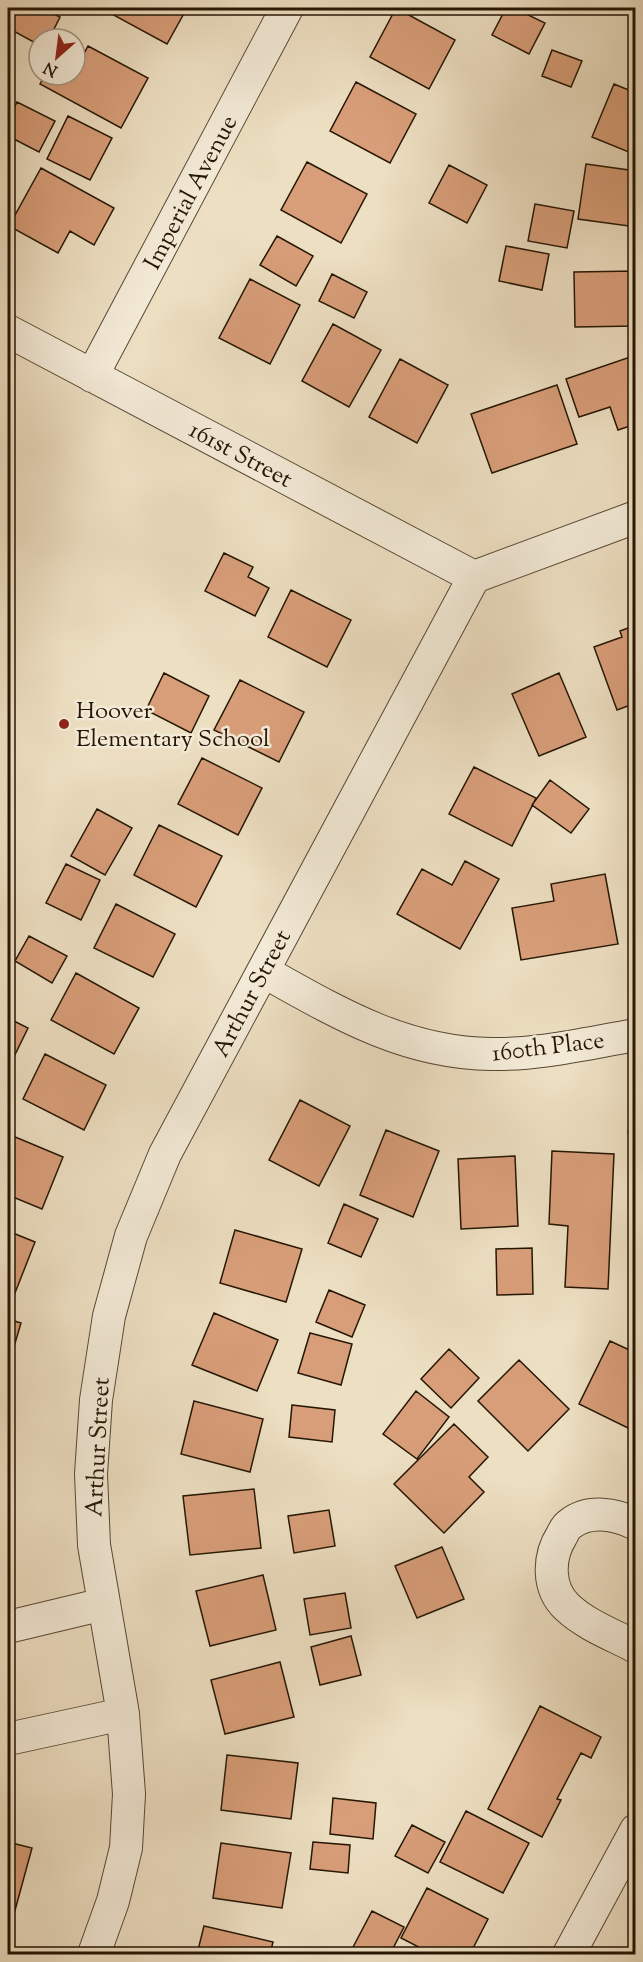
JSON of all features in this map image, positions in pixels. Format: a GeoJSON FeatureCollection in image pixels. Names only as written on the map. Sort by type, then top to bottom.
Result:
{"type":"FeatureCollection","features":[{"type":"Feature","properties":{"kind":"street","name":"Imperial Avenue"},"geometry":{"type":"LineString","coordinates":[[92,376],[286,8]]}},
{"type":"Feature","properties":{"kind":"street","name":"161st Street"},"geometry":{"type":"LineString","coordinates":[[8,331],[474,577]]}},
{"type":"Feature","properties":{"kind":"street"},"geometry":{"type":"LineString","coordinates":[[474,577],[636,517]]}},
{"type":"Feature","properties":{"kind":"street","name":"Arthur Street"},"geometry":{"type":"LineString","coordinates":[[94,1954],[113,1901],[126,1848],[129,1794],[123,1714],[94,1545],[91,1474],[96,1400],[109,1316],[131,1236],[165,1154],[474,577]]}},
{"type":"Feature","properties":{"kind":"street","name":"160th Place"},"geometry":{"type":"LineString","coordinates":[[263,971],[348,1018],[399,1039],[452,1052],[492,1054],[534,1052],[636,1035]]}},
{"type":"Feature","properties":{"kind":"street"},"geometry":{"type":"LineString","coordinates":[[636,1524],[608,1514],[586,1516],[568,1524],[555,1545],[550,1570],[555,1591],[566,1607],[585,1620],[636,1647]]}},
{"type":"Feature","properties":{"kind":"street"},"geometry":{"type":"LineString","coordinates":[[8,1627],[104,1604]]}},
{"type":"Feature","properties":{"kind":"street"},"geometry":{"type":"LineString","coordinates":[[8,1739],[123,1714]]}},
{"type":"Feature","properties":{"kind":"street"},"geometry":{"type":"LineString","coordinates":[[569,1954],[636,1830]]}},
{"type":"Feature","properties":{"kind":"building"},"geometry":{"type":"Polygon","coordinates":[[[18,8],[42,8],[60,17],[55,27],[27,27],[27,38],[8,28],[18,8]]]}},
{"type":"Feature","properties":{"kind":"building"},"geometry":{"type":"Polygon","coordinates":[[[110,8],[187,8],[167,44],[108,12],[110,8]]]}},
{"type":"Feature","properties":{"kind":"building"},"geometry":{"type":"Polygon","coordinates":[[[396,8],[455,40],[429,89],[370,57],[396,8]]]}},
{"type":"Feature","properties":{"kind":"building"},"geometry":{"type":"Polygon","coordinates":[[[506,8],[514,8],[545,23],[529,54],[492,35],[506,8]]]}},
{"type":"Feature","properties":{"kind":"building"},"geometry":{"type":"Polygon","coordinates":[[[88,46],[148,78],[121,128],[46,87],[87,87],[88,46]]]}},
{"type":"Feature","properties":{"kind":"building"},"geometry":{"type":"Polygon","coordinates":[[[552,50],[582,61],[571,87],[542,76],[552,50]]]}},
{"type":"Feature","properties":{"kind":"building"},"geometry":{"type":"Polygon","coordinates":[[[356,82],[416,114],[390,163],[330,131],[356,82]]]}},
{"type":"Feature","properties":{"kind":"building"},"geometry":{"type":"Polygon","coordinates":[[[614,84],[636,93],[636,155],[592,137],[614,84]]]}},
{"type":"Feature","properties":{"kind":"building"},"geometry":{"type":"Polygon","coordinates":[[[17,102],[55,121],[39,152],[8,136],[8,121],[17,102]]]}},
{"type":"Feature","properties":{"kind":"building"},"geometry":{"type":"Polygon","coordinates":[[[68,116],[112,138],[90,180],[47,159],[68,116]]]}},
{"type":"Feature","properties":{"kind":"building"},"geometry":{"type":"Polygon","coordinates":[[[307,162],[367,194],[341,243],[281,210],[307,162]]]}},
{"type":"Feature","properties":{"kind":"building"},"geometry":{"type":"Polygon","coordinates":[[[586,164],[636,171],[636,227],[578,219],[586,164]]]}},
{"type":"Feature","properties":{"kind":"building"},"geometry":{"type":"Polygon","coordinates":[[[449,165],[487,185],[467,223],[429,203],[449,165]]]}},
{"type":"Feature","properties":{"kind":"building"},"geometry":{"type":"Polygon","coordinates":[[[41,168],[114,208],[94,245],[70,231],[58,253],[9,226],[41,168]]]}},
{"type":"Feature","properties":{"kind":"building"},"geometry":{"type":"Polygon","coordinates":[[[535,204],[574,211],[567,248],[528,241],[535,204]]]}},
{"type":"Feature","properties":{"kind":"building"},"geometry":{"type":"Polygon","coordinates":[[[277,236],[313,256],[296,286],[260,265],[277,236]]]}},
{"type":"Feature","properties":{"kind":"building"},"geometry":{"type":"Polygon","coordinates":[[[506,246],[549,254],[542,290],[499,281],[506,246]]]}},
{"type":"Feature","properties":{"kind":"building"},"geometry":{"type":"Polygon","coordinates":[[[636,271],[636,326],[575,327],[574,272],[636,271]]]}},
{"type":"Feature","properties":{"kind":"building"},"geometry":{"type":"Polygon","coordinates":[[[332,274],[367,292],[354,318],[319,301],[332,274]]]}},
{"type":"Feature","properties":{"kind":"building"},"geometry":{"type":"Polygon","coordinates":[[[250,279],[300,305],[270,364],[219,338],[250,279]]]}},
{"type":"Feature","properties":{"kind":"building"},"geometry":{"type":"Polygon","coordinates":[[[333,324],[381,350],[349,407],[302,381],[333,324]]]}},
{"type":"Feature","properties":{"kind":"building"},"geometry":{"type":"Polygon","coordinates":[[[636,355],[636,424],[618,430],[610,407],[579,417],[566,379],[636,355]]]}},
{"type":"Feature","properties":{"kind":"building"},"geometry":{"type":"Polygon","coordinates":[[[400,359],[448,385],[417,443],[369,417],[400,359]]]}},
{"type":"Feature","properties":{"kind":"building"},"geometry":{"type":"Polygon","coordinates":[[[557,385],[577,444],[492,473],[471,414],[557,385]]]}},
{"type":"Feature","properties":{"kind":"building"},"geometry":{"type":"Polygon","coordinates":[[[224,553],[253,567],[248,577],[269,588],[255,616],[205,591],[224,553]]]}},
{"type":"Feature","properties":{"kind":"building"},"geometry":{"type":"Polygon","coordinates":[[[291,590],[351,620],[327,667],[268,637],[291,590]]]}},
{"type":"Feature","properties":{"kind":"building"},"geometry":{"type":"Polygon","coordinates":[[[636,625],[636,703],[617,710],[594,647],[622,637],[620,631],[636,625]]]}},
{"type":"Feature","properties":{"kind":"building"},"geometry":{"type":"Polygon","coordinates":[[[164,673],[209,696],[191,733],[146,710],[164,673]]]}},
{"type":"Feature","properties":{"kind":"building"},"geometry":{"type":"Polygon","coordinates":[[[559,673],[586,737],[539,756],[512,694],[559,673]]]}},
{"type":"Feature","properties":{"kind":"building"},"geometry":{"type":"Polygon","coordinates":[[[240,680],[304,712],[279,762],[214,730],[240,680]]]}},
{"type":"Feature","properties":{"kind":"building"},"geometry":{"type":"Polygon","coordinates":[[[202,758],[262,788],[238,835],[178,804],[202,758]]]}},
{"type":"Feature","properties":{"kind":"building"},"geometry":{"type":"Polygon","coordinates":[[[474,767],[536,798],[512,846],[449,814],[474,767]]]}},
{"type":"Feature","properties":{"kind":"building"},"geometry":{"type":"Polygon","coordinates":[[[550,780],[589,809],[571,833],[532,805],[550,780]]]}},
{"type":"Feature","properties":{"kind":"building"},"geometry":{"type":"Polygon","coordinates":[[[97,809],[132,828],[105,875],[71,856],[97,809]]]}},
{"type":"Feature","properties":{"kind":"building"},"geometry":{"type":"Polygon","coordinates":[[[159,825],[222,856],[196,907],[134,875],[159,825]]]}},
{"type":"Feature","properties":{"kind":"building"},"geometry":{"type":"Polygon","coordinates":[[[465,861],[499,879],[460,949],[397,914],[422,869],[452,885],[465,861]]]}},
{"type":"Feature","properties":{"kind":"building"},"geometry":{"type":"Polygon","coordinates":[[[66,864],[100,880],[81,920],[46,903],[66,864]]]}},
{"type":"Feature","properties":{"kind":"building"},"geometry":{"type":"Polygon","coordinates":[[[605,874],[618,944],[521,960],[512,908],[554,901],[551,884],[605,874]]]}},
{"type":"Feature","properties":{"kind":"building"},"geometry":{"type":"Polygon","coordinates":[[[116,904],[175,934],[153,977],[94,948],[116,904]]]}},
{"type":"Feature","properties":{"kind":"building"},"geometry":{"type":"Polygon","coordinates":[[[29,936],[67,956],[52,983],[15,961],[29,936]]]}},
{"type":"Feature","properties":{"kind":"building"},"geometry":{"type":"Polygon","coordinates":[[[76,973],[139,1008],[114,1054],[51,1020],[76,973]]]}},
{"type":"Feature","properties":{"kind":"building"},"geometry":{"type":"Polygon","coordinates":[[[8,1018],[28,1028],[8,1069],[8,1018]]]}},
{"type":"Feature","properties":{"kind":"building"},"geometry":{"type":"Polygon","coordinates":[[[45,1054],[106,1085],[84,1130],[23,1099],[45,1054]]]}},
{"type":"Feature","properties":{"kind":"building"},"geometry":{"type":"Polygon","coordinates":[[[300,1100],[350,1126],[319,1186],[269,1160],[300,1100]]]}},
{"type":"Feature","properties":{"kind":"building"},"geometry":{"type":"Polygon","coordinates":[[[386,1130],[439,1151],[413,1217],[360,1195],[386,1130]]]}},
{"type":"Feature","properties":{"kind":"building"},"geometry":{"type":"Polygon","coordinates":[[[636,1130],[636,1167],[628,1132],[636,1130]]]}},
{"type":"Feature","properties":{"kind":"building"},"geometry":{"type":"Polygon","coordinates":[[[8,1134],[63,1157],[42,1209],[8,1195],[8,1134]]]}},
{"type":"Feature","properties":{"kind":"building"},"geometry":{"type":"Polygon","coordinates":[[[552,1151],[614,1154],[608,1289],[565,1287],[568,1226],[549,1224],[552,1151]]]}},
{"type":"Feature","properties":{"kind":"building"},"geometry":{"type":"Polygon","coordinates":[[[515,1156],[518,1226],[461,1229],[458,1159],[515,1156]]]}},
{"type":"Feature","properties":{"kind":"building"},"geometry":{"type":"Polygon","coordinates":[[[344,1204],[378,1219],[361,1257],[328,1243],[344,1204]]]}},
{"type":"Feature","properties":{"kind":"building"},"geometry":{"type":"Polygon","coordinates":[[[235,1230],[302,1249],[286,1302],[220,1283],[235,1230]]]}},
{"type":"Feature","properties":{"kind":"building"},"geometry":{"type":"Polygon","coordinates":[[[8,1231],[35,1242],[13,1298],[8,1295],[8,1231]]]}},
{"type":"Feature","properties":{"kind":"building"},"geometry":{"type":"Polygon","coordinates":[[[532,1248],[533,1294],[497,1295],[496,1249],[532,1248]]]}},
{"type":"Feature","properties":{"kind":"building"},"geometry":{"type":"Polygon","coordinates":[[[329,1290],[365,1305],[352,1337],[316,1322],[329,1290]]]}},
{"type":"Feature","properties":{"kind":"building"},"geometry":{"type":"Polygon","coordinates":[[[214,1313],[278,1340],[257,1391],[192,1365],[214,1313]]]}},
{"type":"Feature","properties":{"kind":"building"},"geometry":{"type":"Polygon","coordinates":[[[8,1319],[21,1323],[8,1367],[8,1319]]]}},
{"type":"Feature","properties":{"kind":"building"},"geometry":{"type":"Polygon","coordinates":[[[310,1333],[352,1344],[341,1385],[298,1373],[310,1333]]]}},
{"type":"Feature","properties":{"kind":"building"},"geometry":{"type":"Polygon","coordinates":[[[610,1341],[636,1353],[636,1418],[630,1429],[579,1404],[610,1341]]]}},
{"type":"Feature","properties":{"kind":"building"},"geometry":{"type":"Polygon","coordinates":[[[449,1349],[479,1378],[451,1408],[421,1379],[449,1349]]]}},
{"type":"Feature","properties":{"kind":"building"},"geometry":{"type":"Polygon","coordinates":[[[519,1360],[569,1409],[528,1451],[478,1401],[519,1360]]]}},
{"type":"Feature","properties":{"kind":"building"},"geometry":{"type":"Polygon","coordinates":[[[416,1391],[449,1417],[417,1459],[383,1434],[416,1391]]]}},
{"type":"Feature","properties":{"kind":"building"},"geometry":{"type":"Polygon","coordinates":[[[194,1401],[263,1419],[250,1472],[181,1454],[194,1401]]]}},
{"type":"Feature","properties":{"kind":"building"},"geometry":{"type":"Polygon","coordinates":[[[292,1405],[335,1410],[332,1442],[289,1437],[292,1405]]]}},
{"type":"Feature","properties":{"kind":"building"},"geometry":{"type":"Polygon","coordinates":[[[454,1424],[488,1457],[469,1477],[484,1492],[444,1533],[394,1484],[454,1424]]]}},
{"type":"Feature","properties":{"kind":"building"},"geometry":{"type":"Polygon","coordinates":[[[254,1489],[261,1548],[190,1555],[183,1496],[254,1489]]]}},
{"type":"Feature","properties":{"kind":"building"},"geometry":{"type":"Polygon","coordinates":[[[329,1510],[335,1546],[294,1553],[288,1516],[329,1510]]]}},
{"type":"Feature","properties":{"kind":"building"},"geometry":{"type":"Polygon","coordinates":[[[442,1547],[464,1599],[417,1618],[395,1566],[442,1547]]]}},
{"type":"Feature","properties":{"kind":"building"},"geometry":{"type":"Polygon","coordinates":[[[263,1575],[276,1630],[210,1646],[196,1591],[263,1575]]]}},
{"type":"Feature","properties":{"kind":"building"},"geometry":{"type":"Polygon","coordinates":[[[345,1593],[351,1628],[310,1635],[304,1599],[345,1593]]]}},
{"type":"Feature","properties":{"kind":"building"},"geometry":{"type":"Polygon","coordinates":[[[351,1636],[361,1675],[320,1685],[311,1647],[351,1636]]]}},
{"type":"Feature","properties":{"kind":"building"},"geometry":{"type":"Polygon","coordinates":[[[280,1662],[294,1717],[225,1734],[211,1680],[280,1662]]]}},
{"type":"Feature","properties":{"kind":"building"},"geometry":{"type":"Polygon","coordinates":[[[540,1706],[601,1737],[591,1758],[581,1753],[557,1799],[561,1800],[542,1837],[488,1809],[540,1706]]]}},
{"type":"Feature","properties":{"kind":"building"},"geometry":{"type":"Polygon","coordinates":[[[227,1755],[298,1763],[291,1819],[221,1810],[227,1755]]]}},
{"type":"Feature","properties":{"kind":"building"},"geometry":{"type":"Polygon","coordinates":[[[333,1798],[376,1803],[373,1839],[330,1834],[333,1798]]]}},
{"type":"Feature","properties":{"kind":"building"},"geometry":{"type":"Polygon","coordinates":[[[466,1811],[529,1843],[503,1893],[440,1862],[466,1811]]]}},
{"type":"Feature","properties":{"kind":"building"},"geometry":{"type":"Polygon","coordinates":[[[412,1825],[445,1842],[428,1873],[395,1856],[412,1825]]]}},
{"type":"Feature","properties":{"kind":"building"},"geometry":{"type":"Polygon","coordinates":[[[8,1842],[32,1848],[14,1914],[8,1912],[8,1842]]]}},
{"type":"Feature","properties":{"kind":"building"},"geometry":{"type":"Polygon","coordinates":[[[313,1842],[350,1845],[348,1873],[310,1869],[313,1842]]]}},
{"type":"Feature","properties":{"kind":"building"},"geometry":{"type":"Polygon","coordinates":[[[221,1843],[291,1853],[282,1908],[213,1898],[221,1843]]]}},
{"type":"Feature","properties":{"kind":"building"},"geometry":{"type":"Polygon","coordinates":[[[427,1888],[488,1919],[470,1954],[432,1954],[401,1938],[427,1888]]]}},
{"type":"Feature","properties":{"kind":"building"},"geometry":{"type":"Polygon","coordinates":[[[372,1911],[404,1927],[390,1954],[364,1954],[352,1949],[372,1911]]]}},
{"type":"Feature","properties":{"kind":"building"},"geometry":{"type":"Polygon","coordinates":[[[204,1926],[273,1942],[270,1954],[197,1954],[204,1926]]]}},
{"type":"Feature","properties":{"kind":"place","name":"Hoover Elementary School"},"geometry":{"type":"Point","coordinates":[64,724]}}]}
